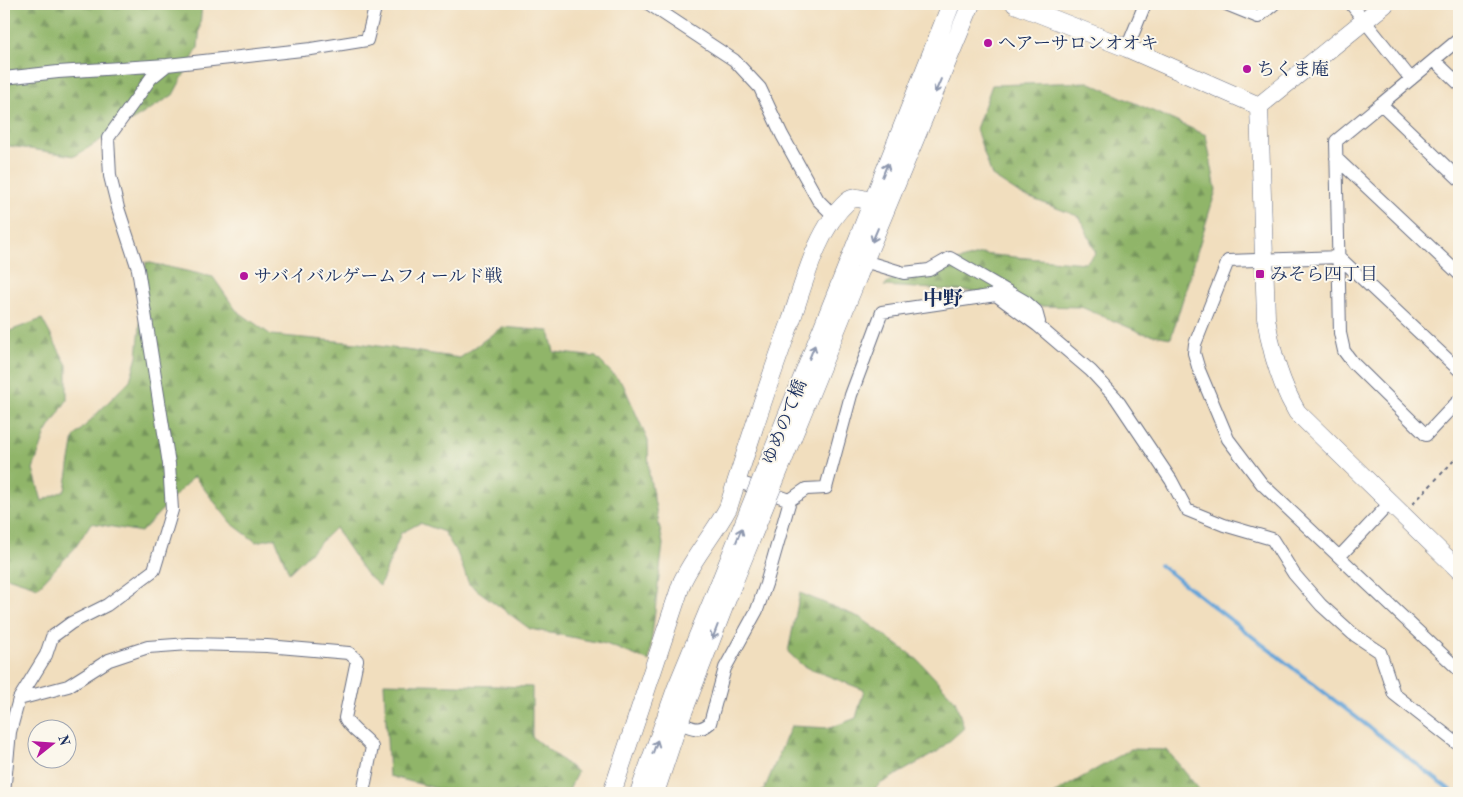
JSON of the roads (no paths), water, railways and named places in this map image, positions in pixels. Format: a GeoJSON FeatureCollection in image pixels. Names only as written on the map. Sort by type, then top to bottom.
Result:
{"type":"FeatureCollection","features":[{"type":"Feature","properties":{"kind":"street"},"geometry":{"type":"LineString","coordinates":[[4,78],[58,72],[168,65],[310,49],[367,40],[376,4]]}},
{"type":"Feature","properties":{"kind":"street"},"geometry":{"type":"LineString","coordinates":[[649,4],[734,60],[760,88],[782,135],[818,200],[835,216]]}},
{"type":"Feature","properties":{"kind":"street"},"geometry":{"type":"LineString","coordinates":[[857,267],[872,202],[951,4]]}},
{"type":"Feature","properties":{"kind":"street"},"geometry":{"type":"LineString","coordinates":[[857,267],[971,4]]}},
{"type":"Feature","properties":{"kind":"street"},"geometry":{"type":"LineString","coordinates":[[1015,4],[1127,48],[1259,106]]}},
{"type":"Feature","properties":{"kind":"street"},"geometry":{"type":"LineString","coordinates":[[1127,48],[1146,4]]}},
{"type":"Feature","properties":{"kind":"street"},"geometry":{"type":"LineString","coordinates":[[1226,4],[1258,17],[1274,4]]}},
{"type":"Feature","properties":{"kind":"street"},"geometry":{"type":"LineString","coordinates":[[1351,4],[1411,79]]}},
{"type":"Feature","properties":{"kind":"street"},"geometry":{"type":"LineString","coordinates":[[1259,106],[1385,4]]}},
{"type":"Feature","properties":{"kind":"street"},"geometry":{"type":"LineString","coordinates":[[1459,38],[1336,141],[1340,333],[1344,351],[1352,363],[1426,434],[1459,400]]}},
{"type":"Feature","properties":{"kind":"street"},"geometry":{"type":"LineString","coordinates":[[1434,60],[1459,84]]}},
{"type":"Feature","properties":{"kind":"street"},"geometry":{"type":"LineString","coordinates":[[4,793],[10,732],[19,699],[46,655],[52,638],[71,623],[107,605],[154,570],[172,510],[169,464],[138,269],[118,208],[110,176],[108,138],[151,78],[168,65]]}},
{"type":"Feature","properties":{"kind":"street"},"geometry":{"type":"LineString","coordinates":[[1381,104],[1459,179]]}},
{"type":"Feature","properties":{"kind":"street"},"geometry":{"type":"LineString","coordinates":[[1259,106],[1266,318],[1270,343],[1288,396],[1297,412],[1459,570]]}},
{"type":"Feature","properties":{"kind":"street"},"geometry":{"type":"LineString","coordinates":[[1336,158],[1459,274]]}},
{"type":"Feature","properties":{"kind":"street"},"geometry":{"type":"LineString","coordinates":[[612,793],[682,582],[688,567],[728,508],[766,390],[818,244],[835,216],[849,200],[859,198],[872,202]]}},
{"type":"Feature","properties":{"kind":"street"},"geometry":{"type":"LineString","coordinates":[[1459,370],[1339,257],[1228,261],[1195,344],[1194,353],[1199,370],[1228,439],[1262,484],[1459,670]]}},
{"type":"Feature","properties":{"kind":"street"},"geometry":{"type":"LineString","coordinates":[[857,267],[904,273],[929,270],[950,258],[1026,302],[1036,311],[1039,322],[1037,325]]}},
{"type":"Feature","properties":{"kind":"street","name":"ゆめのて橋"},"geometry":{"type":"LineString","coordinates":[[726,583],[857,267]]}},
{"type":"Feature","properties":{"kind":"street"},"geometry":{"type":"LineString","coordinates":[[679,723],[697,729],[703,728],[710,723],[725,668],[760,602],[790,500],[806,489],[826,488],[851,395],[882,312],[996,295],[1037,325],[1090,371],[1116,398],[1171,480],[1188,510],[1224,525],[1272,539],[1294,574],[1321,605],[1353,634],[1380,652],[1394,694],[1459,745]]}},
{"type":"Feature","properties":{"kind":"street"},"geometry":{"type":"LineString","coordinates":[[736,481],[790,500]]}},
{"type":"Feature","properties":{"kind":"street"},"geometry":{"type":"LineString","coordinates":[[1340,556],[1396,509]]}},
{"type":"Feature","properties":{"kind":"street"},"geometry":{"type":"LineString","coordinates":[[655,793],[726,583]]}},
{"type":"Feature","properties":{"kind":"street"},"geometry":{"type":"LineString","coordinates":[[638,793],[676,690],[726,583]]}},
{"type":"Feature","properties":{"kind":"street"},"geometry":{"type":"LineString","coordinates":[[19,699],[68,686],[109,660],[148,646],[189,644],[267,646],[349,653],[357,660],[345,718],[348,724],[368,741],[372,747],[363,793]]}},
{"type":"Feature","properties":{"kind":"waterway"},"geometry":{"type":"LineString","coordinates":[[1160,565],[1454,793]]}},
{"type":"Feature","properties":{"kind":"place","name":"ヘアーサロンオオキ"},"geometry":{"type":"Point","coordinates":[988,43]}},
{"type":"Feature","properties":{"kind":"place","name":"ちくま庵"},"geometry":{"type":"Point","coordinates":[1247,69]}},
{"type":"Feature","properties":{"kind":"place","name":"みそら四丁目"},"geometry":{"type":"Point","coordinates":[1260,274]}},
{"type":"Feature","properties":{"kind":"place","name":"サバイバルゲームフィールド戦"},"geometry":{"type":"Point","coordinates":[244,276]}},
{"type":"Feature","properties":{"kind":"district","name":"中野"},"geometry":{"type":"Point","coordinates":[943,298]}}]}
